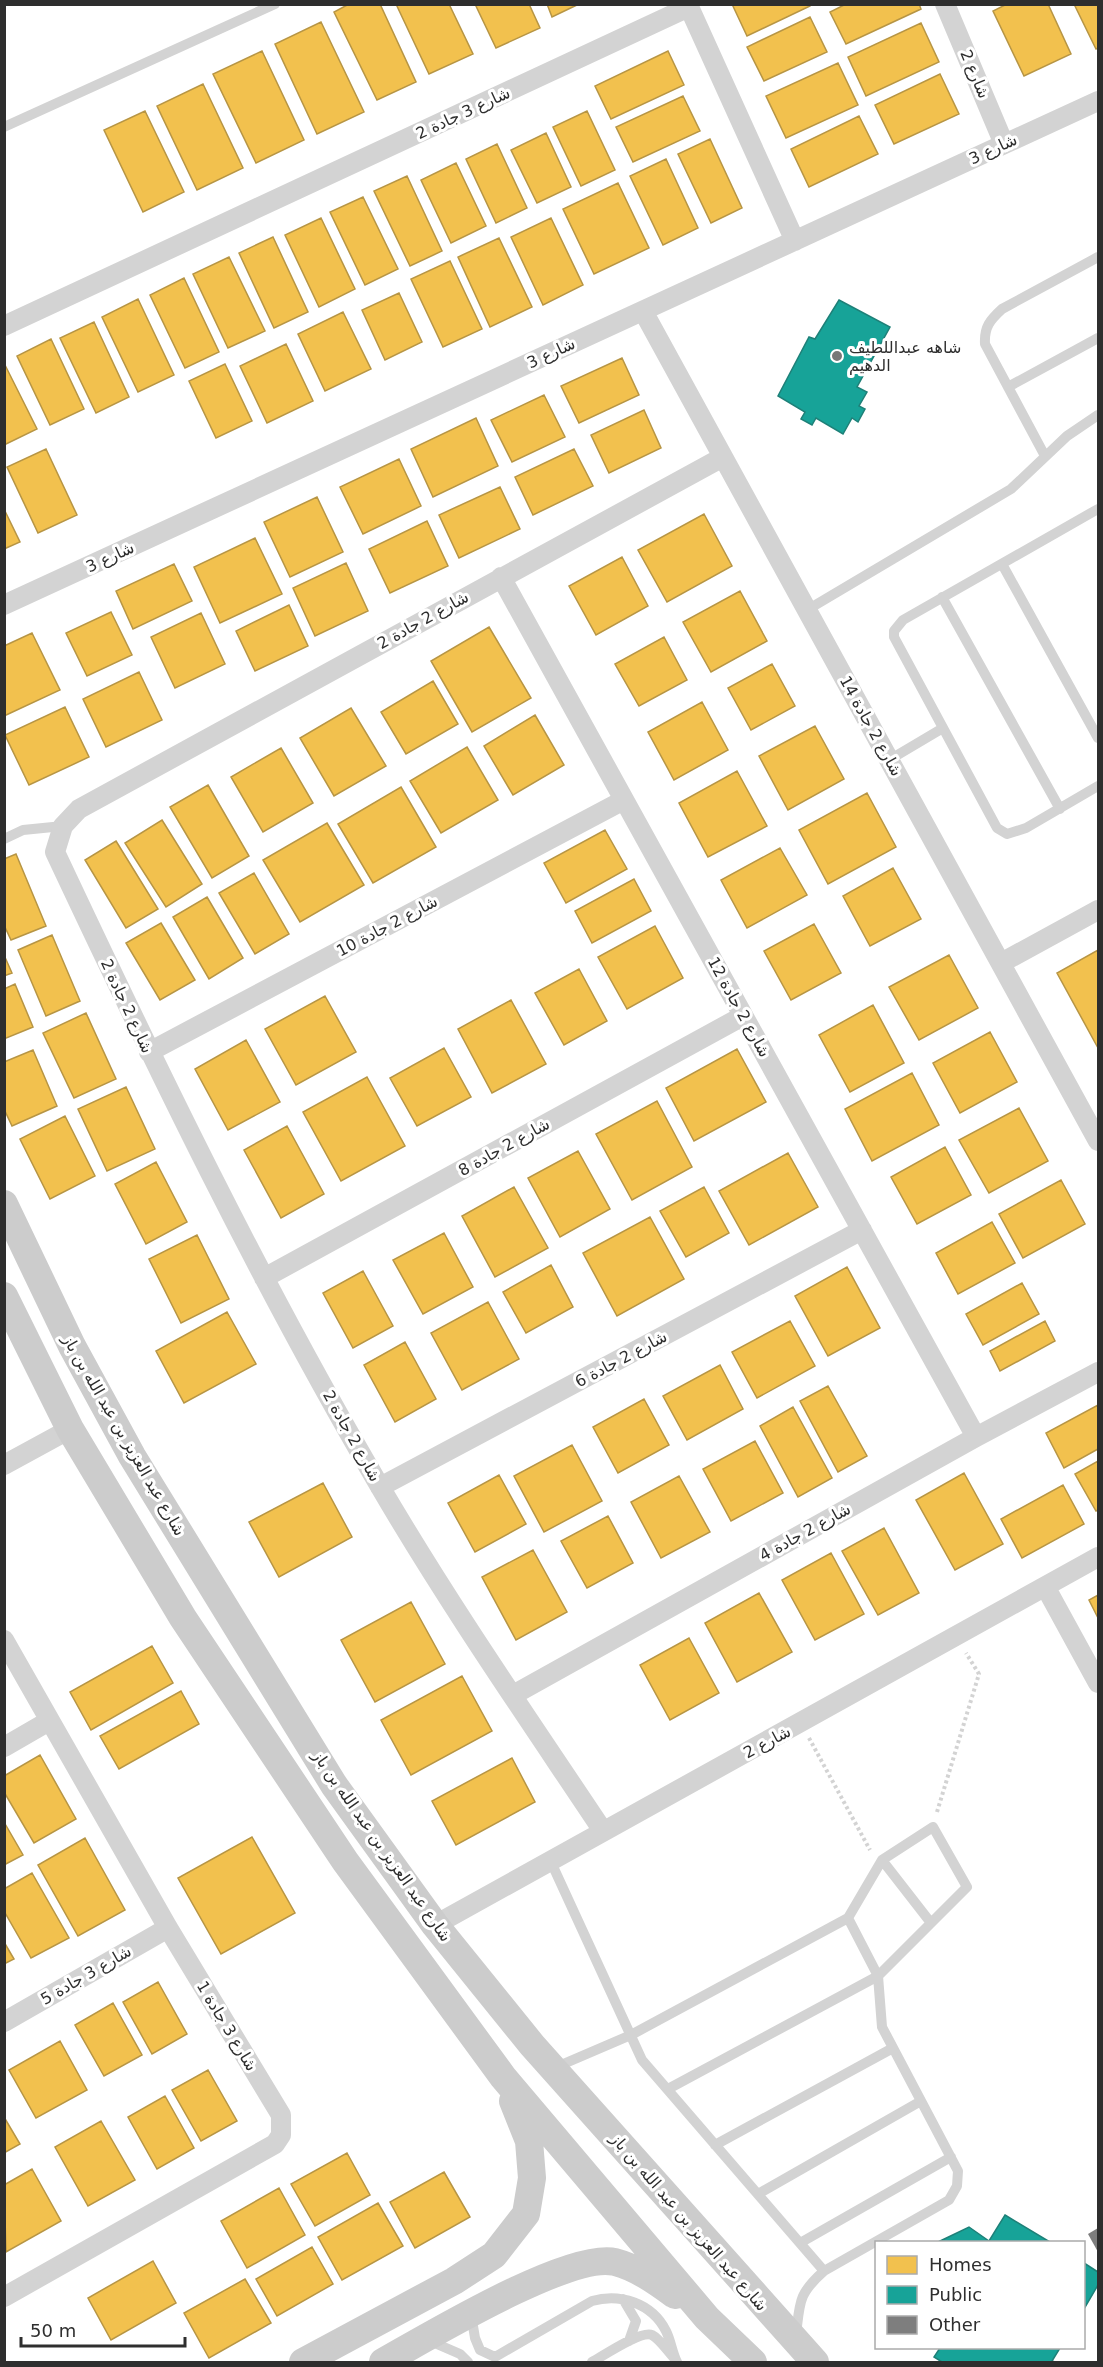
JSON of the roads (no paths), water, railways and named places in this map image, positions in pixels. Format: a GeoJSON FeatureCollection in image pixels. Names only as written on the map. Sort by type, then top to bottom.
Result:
{"type":"FeatureCollection","features":[{"type":"Feature","properties":{"kind":"street","name":"شارع 2"},"geometry":{"type":"LineString","coordinates":[[945,4],[1004,144]]}},
{"type":"Feature","properties":{"kind":"street","name":"شارع 3 جادة 2"},"geometry":{"type":"LineString","coordinates":[[4,326],[689,6],[795,241]]}},
{"type":"Feature","properties":{"kind":"street","name":"شارع 3"},"geometry":{"type":"LineString","coordinates":[[4,605],[1098,101]]}},
{"type":"Feature","properties":{"kind":"street","name":"شارع 2 جادة 14"},"geometry":{"type":"LineString","coordinates":[[643,311],[1098,1141]]}},
{"type":"Feature","properties":{"kind":"street","name":"شارع 2 جادة 2"},"geometry":{"type":"LineString","coordinates":[[603,1831],[380,1487],[264,1278],[149,1052],[55,852],[63,826],[79,809],[723,457]]}},
{"type":"Feature","properties":{"kind":"street","name":"شارع 2 جادة 12"},"geometry":{"type":"LineString","coordinates":[[501,577],[976,1437]]}},
{"type":"Feature","properties":{"kind":"street","name":"شارع 2 جادة 10"},"geometry":{"type":"LineString","coordinates":[[149,1052],[624,800]]}},
{"type":"Feature","properties":{"kind":"street"},"geometry":{"type":"LineString","coordinates":[[1001,963],[1098,910]]}},
{"type":"Feature","properties":{"kind":"street","name":"شارع 2 جادة 8"},"geometry":{"type":"LineString","coordinates":[[264,1278],[743,1016]]}},
{"type":"Feature","properties":{"kind":"street","name":"شارع عبد العزيز بن عبد الله بن باز"},"geometry":{"type":"LineString","coordinates":[[4,1204],[72,1346],[132,1456],[334,1785],[435,1925],[554,2068],[815,2362]]}},
{"type":"Feature","properties":{"kind":"street","name":"شارع 2 جادة 6"},"geometry":{"type":"LineString","coordinates":[[380,1487],[862,1230]]}},
{"type":"Feature","properties":{"kind":"street"},"geometry":{"type":"LineString","coordinates":[[4,1296],[70,1429],[183,1618],[345,1861],[503,2077],[707,2318],[753,2362]]}},
{"type":"Feature","properties":{"kind":"street","name":"شارع 2 جادة 4"},"geometry":{"type":"LineString","coordinates":[[513,1695],[976,1437],[1098,1372]]}},
{"type":"Feature","properties":{"kind":"street"},"geometry":{"type":"LineString","coordinates":[[4,1465],[70,1429]]}},
{"type":"Feature","properties":{"kind":"street"},"geometry":{"type":"LineString","coordinates":[[122,1514],[137,1526],[165,1566],[174,1571],[184,1567],[194,1557]]}},
{"type":"Feature","properties":{"kind":"street","name":"شارع 2"},"geometry":{"type":"LineString","coordinates":[[435,1925],[957,1638],[1098,1557]]}},
{"type":"Feature","properties":{"kind":"street"},"geometry":{"type":"LineString","coordinates":[[1046,1588],[1098,1683]]}},
{"type":"Feature","properties":{"kind":"street"},"geometry":{"type":"LineString","coordinates":[[183,1618],[195,1606],[203,1606],[216,1617],[240,1658],[259,1681],[280,1696]]}},
{"type":"Feature","properties":{"kind":"street","name":"شارع 3 جادة 1"},"geometry":{"type":"LineString","coordinates":[[4,1640],[168,1928],[281,2115],[281,2135],[275,2144],[4,2297]]}},
{"type":"Feature","properties":{"kind":"street"},"geometry":{"type":"LineString","coordinates":[[4,1746],[49,1721]]}},
{"type":"Feature","properties":{"kind":"street","name":"شارع 3 جادة 5"},"geometry":{"type":"LineString","coordinates":[[4,2022],[168,1928]]}},
{"type":"Feature","properties":{"kind":"street"},"geometry":{"type":"LineString","coordinates":[[303,2362],[454,2281],[494,2255],[526,2214],[532,2178],[530,2141],[503,2077]]}},
{"type":"Feature","properties":{"kind":"street"},"geometry":{"type":"LineString","coordinates":[[383,2362],[471,2313],[568,2268],[614,2262],[648,2276],[707,2318]]}},
{"type":"Feature","properties":{"kind":"street"},"geometry":{"type":"LineString","coordinates":[[454,2281],[469,2294],[471,2313]]}},
{"type":"Feature","properties":{"kind":"lane"},"geometry":{"type":"LineString","coordinates":[[4,127],[275,4]]}},
{"type":"Feature","properties":{"kind":"lane"},"geometry":{"type":"LineString","coordinates":[[1045,456],[985,344],[985,332],[989,320],[1002,309],[1098,257]]}},
{"type":"Feature","properties":{"kind":"lane"},"geometry":{"type":"LineString","coordinates":[[1008,387],[1098,338]]}},
{"type":"Feature","properties":{"kind":"lane"},"geometry":{"type":"LineString","coordinates":[[807,610],[1011,489],[1067,436],[1098,415]]}},
{"type":"Feature","properties":{"kind":"lane"},"geometry":{"type":"LineString","coordinates":[[1098,509],[903,620],[894,631],[894,637],[997,828],[1007,834],[1016,832],[1098,786]]}},
{"type":"Feature","properties":{"kind":"lane"},"geometry":{"type":"LineString","coordinates":[[1002,564],[1098,738]]}},
{"type":"Feature","properties":{"kind":"lane"},"geometry":{"type":"LineString","coordinates":[[942,597],[1060,808]]}},
{"type":"Feature","properties":{"kind":"lane"},"geometry":{"type":"LineString","coordinates":[[889,760],[943,728]]}},
{"type":"Feature","properties":{"kind":"lane"},"geometry":{"type":"LineString","coordinates":[[4,839],[22,830],[63,826]]}},
{"type":"Feature","properties":{"kind":"lane"},"geometry":{"type":"LineString","coordinates":[[554,2068],[631,2035],[848,1918],[880,1862],[933,1827],[967,1887],[878,1976],[668,2090]]}},
{"type":"Feature","properties":{"kind":"lane"},"geometry":{"type":"LineString","coordinates":[[551,1862],[642,2060],[824,2271]]}},
{"type":"Feature","properties":{"kind":"lane"},"geometry":{"type":"LineString","coordinates":[[880,1862],[931,1923]]}},
{"type":"Feature","properties":{"kind":"lane"},"geometry":{"type":"LineString","coordinates":[[848,1918],[878,1976],[882,2027],[958,2171],[957,2186],[949,2199],[876,2241]]}},
{"type":"Feature","properties":{"kind":"lane"},"geometry":{"type":"LineString","coordinates":[[715,2145],[893,2048]]}},
{"type":"Feature","properties":{"kind":"lane"},"geometry":{"type":"LineString","coordinates":[[758,2194],[921,2101]]}},
{"type":"Feature","properties":{"kind":"lane"},"geometry":{"type":"LineString","coordinates":[[800,2243],[951,2157]]}},
{"type":"Feature","properties":{"kind":"lane"},"geometry":{"type":"LineString","coordinates":[[795,2342],[800,2301],[806,2287],[824,2271],[875,2242]]}},
{"type":"Feature","properties":{"kind":"lane"},"geometry":{"type":"LineString","coordinates":[[471,2313],[480,2350],[500,2359],[592,2301],[608,2298],[623,2299],[649,2310],[658,2319],[670,2339],[676,2361]]}},
{"type":"Feature","properties":{"kind":"lane"},"geometry":{"type":"LineString","coordinates":[[623,2299],[636,2321],[628,2342]]}},
{"type":"Feature","properties":{"kind":"lane"},"geometry":{"type":"LineString","coordinates":[[592,2362],[638,2336],[654,2336],[676,2361]]}},
{"type":"Feature","properties":{"kind":"lane"},"geometry":{"type":"LineString","coordinates":[[424,2339],[460,2354],[468,2362]]}},
{"type":"Feature","properties":{"kind":"place","name":"شاهه عبداللطيف الدهيم"},"geometry":{"type":"Point","coordinates":[837,356]}}]}
